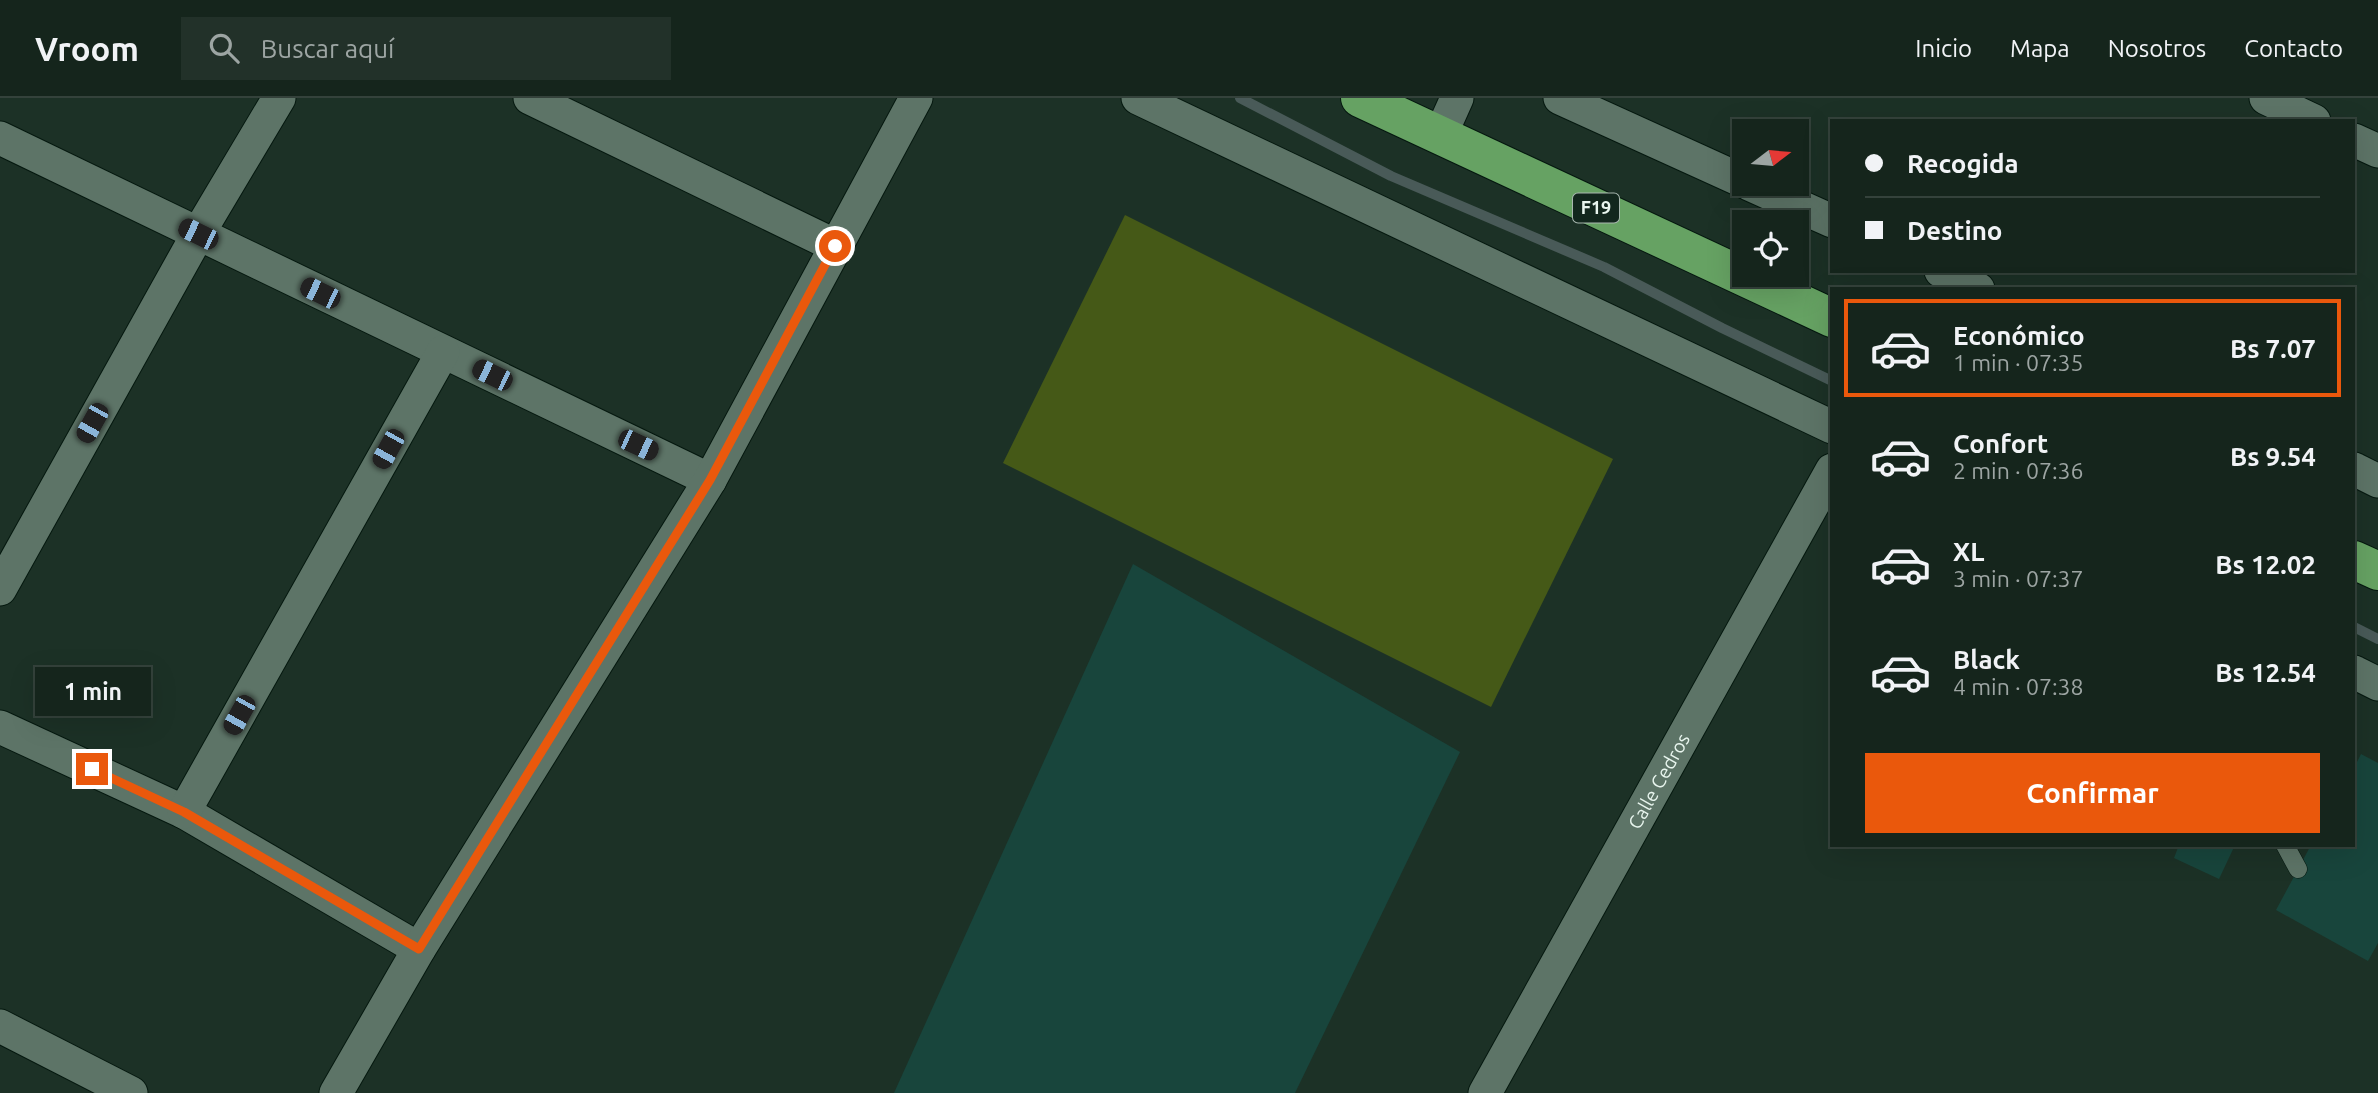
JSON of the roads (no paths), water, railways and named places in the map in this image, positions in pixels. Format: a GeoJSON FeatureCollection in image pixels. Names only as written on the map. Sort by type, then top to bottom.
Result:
{"type":"FeatureCollection","features":[{"type":"Feature","properties":{"kind":"highway","name":"F19"},"geometry":{"type":"LineString","coordinates":[[1360,98],[1830,317]]}},
{"type":"Feature","properties":{"kind":"highway"},"geometry":{"type":"LineString","coordinates":[[2355,560],[2378,571]]}},
{"type":"Feature","properties":{"kind":"street"},"geometry":{"type":"LineString","coordinates":[[0,589],[198,234],[279,98]]}},
{"type":"Feature","properties":{"kind":"street"},"geometry":{"type":"LineString","coordinates":[[530,98],[835,246]]}},
{"type":"Feature","properties":{"kind":"street"},"geometry":{"type":"LineString","coordinates":[[336,1093],[419,949],[710,480],[916,98]]}},
{"type":"Feature","properties":{"kind":"street"},"geometry":{"type":"LineString","coordinates":[[1138,98],[1830,426]]}},
{"type":"Feature","properties":{"kind":"street"},"geometry":{"type":"LineString","coordinates":[[1440,135],[1457,98]]}},
{"type":"Feature","properties":{"kind":"street"},"geometry":{"type":"LineString","coordinates":[[1560,98],[1732,176]]}},
{"type":"Feature","properties":{"kind":"street"},"geometry":{"type":"LineString","coordinates":[[2266,98],[2310,119]]}},
{"type":"Feature","properties":{"kind":"street"},"geometry":{"type":"LineString","coordinates":[[0,138],[710,480]]}},
{"type":"Feature","properties":{"kind":"street"},"geometry":{"type":"LineString","coordinates":[[2355,140],[2378,151]]}},
{"type":"Feature","properties":{"kind":"street"},"geometry":{"type":"LineString","coordinates":[[1776,196],[1830,220]]}},
{"type":"Feature","properties":{"kind":"street"},"geometry":{"type":"LineString","coordinates":[[1945,273],[1974,287]]}},
{"type":"Feature","properties":{"kind":"street"},"geometry":{"type":"LineString","coordinates":[[184,812],[443,352]]}},
{"type":"Feature","properties":{"kind":"street"},"geometry":{"type":"LineString","coordinates":[[2355,470],[2378,481]]}},
{"type":"Feature","properties":{"kind":"street","name":"Calle Cedros"},"geometry":{"type":"LineString","coordinates":[[1485,1093],[1830,474]]}},
{"type":"Feature","properties":{"kind":"street"},"geometry":{"type":"LineString","coordinates":[[2355,672],[2378,684]]}},
{"type":"Feature","properties":{"kind":"street"},"geometry":{"type":"LineString","coordinates":[[0,727],[184,812],[419,949]]}},
{"type":"Feature","properties":{"kind":"street"},"geometry":{"type":"LineString","coordinates":[[0,1026],[131,1093]]}},
{"type":"Feature","properties":{"kind":"lane"},"geometry":{"type":"LineString","coordinates":[[2287,847],[2298,869]]}},
{"type":"Feature","properties":{"kind":"waterway"},"geometry":{"type":"LineString","coordinates":[[1240,98],[1391,176],[1604,267],[1830,380]]}},
{"type":"Feature","properties":{"kind":"waterway"},"geometry":{"type":"LineString","coordinates":[[2355,628],[2378,639]]}}]}
